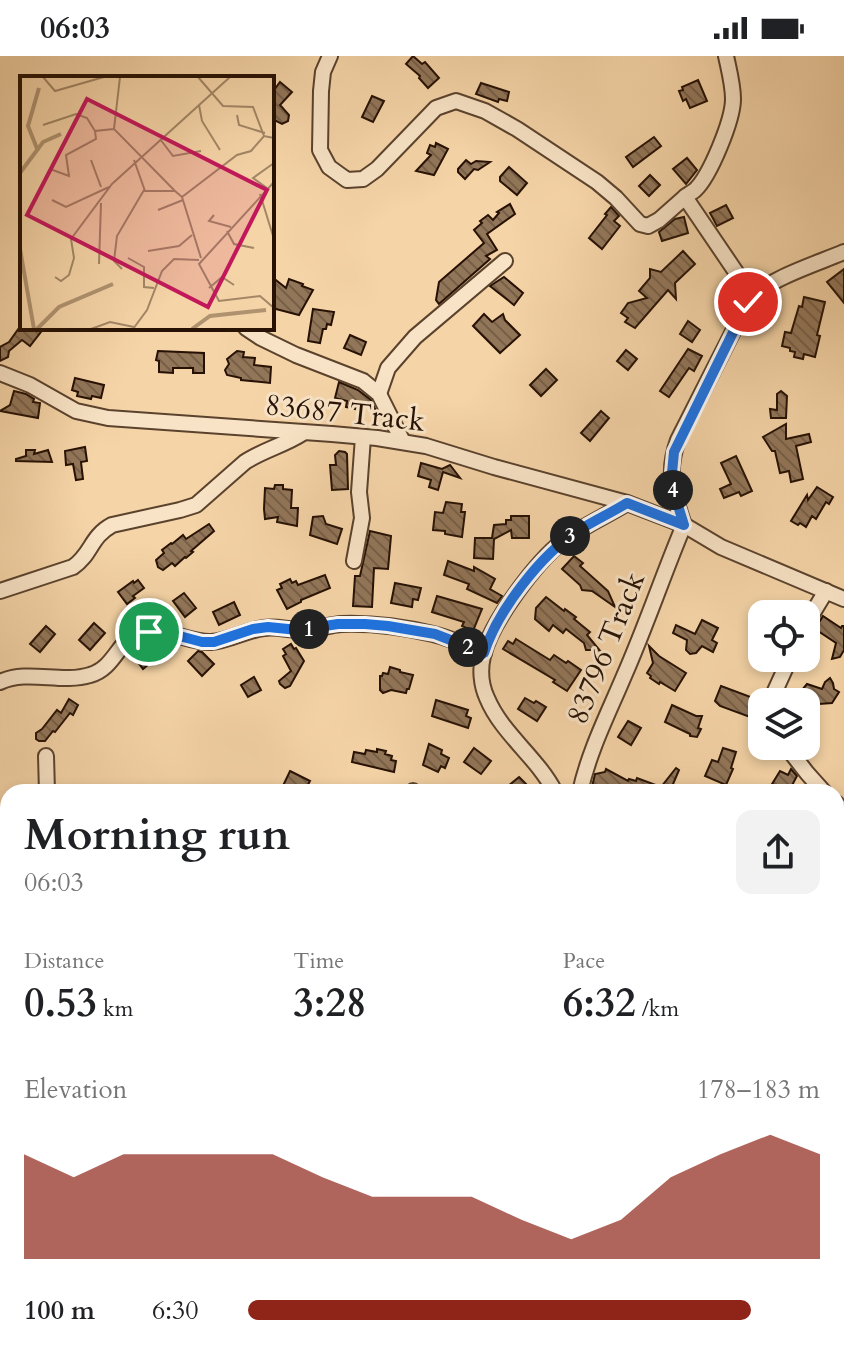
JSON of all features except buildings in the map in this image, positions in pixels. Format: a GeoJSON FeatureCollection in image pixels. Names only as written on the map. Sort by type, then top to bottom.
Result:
{"type":"FeatureCollection","features":[{"type":"Feature","properties":{"kind":"street"},"geometry":{"type":"LineString","coordinates":[[330,56],[323,72],[320,150],[329,167],[347,180],[363,179],[377,169],[436,108],[456,101],[485,111],[571,164],[616,198],[640,224],[648,226],[694,192],[706,177],[716,156],[733,101],[726,56]]}},
{"type":"Feature","properties":{"kind":"street"},"geometry":{"type":"LineString","coordinates":[[685,197],[742,281],[748,302]]}},
{"type":"Feature","properties":{"kind":"street"},"geometry":{"type":"LineString","coordinates":[[684,525],[671,483],[674,452],[748,302],[778,280],[844,252]]}},
{"type":"Feature","properties":{"kind":"street"},"geometry":{"type":"LineString","coordinates":[[379,394],[388,368],[415,337],[505,261]]}},
{"type":"Feature","properties":{"kind":"street"},"geometry":{"type":"LineString","coordinates":[[249,330],[296,355],[363,381],[379,394],[403,442]]}},
{"type":"Feature","properties":{"kind":"street","name":"83687 Track"},"geometry":{"type":"LineString","coordinates":[[0,373],[30,385],[76,411],[108,418],[363,437],[426,446],[627,503],[684,525],[721,547],[844,599]]}},
{"type":"Feature","properties":{"kind":"street"},"geometry":{"type":"LineString","coordinates":[[0,591],[73,567],[81,562],[95,537],[112,525],[196,505],[245,462],[303,433]]}},
{"type":"Feature","properties":{"kind":"street"},"geometry":{"type":"LineString","coordinates":[[354,561],[362,518],[359,492],[363,437]]}},
{"type":"Feature","properties":{"kind":"street"},"geometry":{"type":"LineString","coordinates":[[550,784],[490,705],[482,679],[484,653],[493,631],[518,591],[552,550],[578,530],[627,503]]}},
{"type":"Feature","properties":{"kind":"street","name":"83796 Track"},"geometry":{"type":"LineString","coordinates":[[584,784],[584,774],[603,723],[684,525]]}},
{"type":"Feature","properties":{"kind":"street"},"geometry":{"type":"LineString","coordinates":[[820,601],[826,591]]}},
{"type":"Feature","properties":{"kind":"street"},"geometry":{"type":"LineString","coordinates":[[0,682],[22,676],[91,675],[110,664],[127,641],[144,631],[214,642],[268,627],[298,630],[338,624],[365,624],[435,634],[484,653]]}},
{"type":"Feature","properties":{"kind":"street"},"geometry":{"type":"LineString","coordinates":[[46,756],[47,784]]}},
{"type":"Feature","properties":{"kind":"street"},"geometry":{"type":"LineString","coordinates":[[797,760],[817,784]]}},
{"type":"Feature","properties":{"kind":"route"},"geometry":{"type":"LineString","coordinates":[[149,632],[214,642],[268,627],[298,630],[338,624],[365,624],[435,634],[484,653],[493,631],[518,591],[552,550],[578,530],[627,503],[684,525],[671,483],[674,452],[748,302]]}}]}
